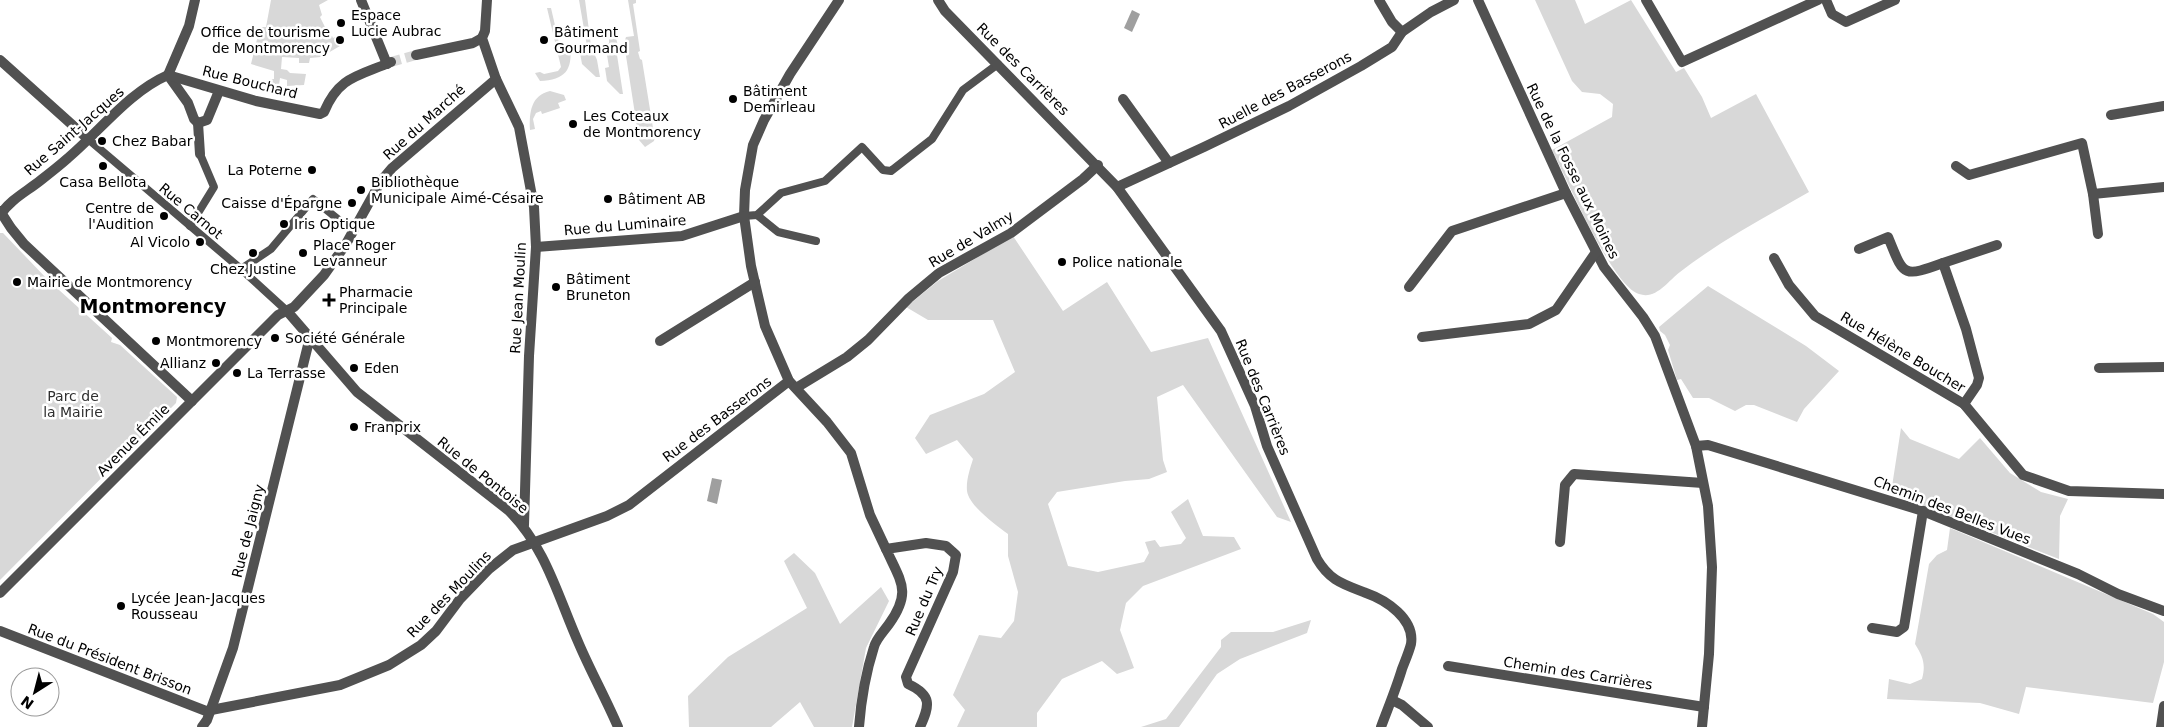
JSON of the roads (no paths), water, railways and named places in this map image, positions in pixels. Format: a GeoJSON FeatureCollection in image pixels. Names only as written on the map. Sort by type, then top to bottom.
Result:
{"type":"FeatureCollection","features":[{"type":"Feature","properties":{"kind":"street"},"geometry":{"type":"LineString","coordinates":[[190,226],[214,187],[200,154],[198,124],[188,103],[168,75],[189,26],[195,0]]}},
{"type":"Feature","properties":{"kind":"street","name":"Rue Bouchard"},"geometry":{"type":"LineString","coordinates":[[168,75],[219,91],[320,114],[324,112],[330,97],[340,85],[389,63],[361,0]]}},
{"type":"Feature","properties":{"kind":"street"},"geometry":{"type":"LineString","coordinates":[[416,55],[473,43],[482,38],[485,31],[487,0]]}},
{"type":"Feature","properties":{"kind":"street","name":"Rue des Basserons"},"geometry":{"type":"LineString","coordinates":[[535,543],[617,513],[630,505],[792,384],[765,326],[755,282],[744,216],[745,190],[753,145],[764,120],[790,74],[839,0]]}},
{"type":"Feature","properties":{"kind":"street","name":"Rue des Carrières"},"geometry":{"type":"LineString","coordinates":[[938,0],[945,11],[1098,165],[1117,187],[1221,331],[1254,406],[1267,446],[1314,554],[1325,572],[1338,582],[1383,601],[1398,612],[1407,623],[1411,644],[1381,727]]}},
{"type":"Feature","properties":{"kind":"street"},"geometry":{"type":"LineString","coordinates":[[1379,0],[1392,22],[1402,32]]}},
{"type":"Feature","properties":{"kind":"street","name":"Ruelle des Basserons"},"geometry":{"type":"LineString","coordinates":[[1117,187],[1289,106],[1392,47],[1402,32],[1431,12],[1454,0]]}},
{"type":"Feature","properties":{"kind":"street","name":"Rue de la Fosse aux Moines"},"geometry":{"type":"LineString","coordinates":[[1478,0],[1566,192],[1596,252],[1604,267],[1643,317],[1655,336],[1696,446],[1708,506],[1712,568],[1704,707],[1705,726]]}},
{"type":"Feature","properties":{"kind":"street"},"geometry":{"type":"LineString","coordinates":[[1646,0],[1682,62],[1818,0]]}},
{"type":"Feature","properties":{"kind":"street"},"geometry":{"type":"LineString","coordinates":[[1826,0],[1832,14],[1846,22],[1895,0]]}},
{"type":"Feature","properties":{"kind":"street","name":"Rue Jean Moulin"},"geometry":{"type":"LineString","coordinates":[[482,38],[496,79],[522,138],[534,207],[536,247],[524,525]]}},
{"type":"Feature","properties":{"kind":"street"},"geometry":{"type":"LineString","coordinates":[[0,60],[88,139]]}},
{"type":"Feature","properties":{"kind":"street"},"geometry":{"type":"LineString","coordinates":[[744,216],[757,214],[780,193],[825,181],[862,147],[884,170],[891,171],[932,139],[963,90],[998,64]]}},
{"type":"Feature","properties":{"kind":"street","name":"Rue Saint-Jacques"},"geometry":{"type":"LineString","coordinates":[[0,213],[8,204],[41,180],[147,88],[168,75]]}},
{"type":"Feature","properties":{"kind":"street","name":"Rue du Marché"},"geometry":{"type":"LineString","coordinates":[[287,311],[294,307],[324,275],[347,224],[392,168],[496,79]]}},
{"type":"Feature","properties":{"kind":"street"},"geometry":{"type":"LineString","coordinates":[[198,124],[207,120],[219,91]]}},
{"type":"Feature","properties":{"kind":"street"},"geometry":{"type":"LineString","coordinates":[[1123,99],[1169,163]]}},
{"type":"Feature","properties":{"kind":"street"},"geometry":{"type":"LineString","coordinates":[[2111,115],[2164,106]]}},
{"type":"Feature","properties":{"kind":"street","name":"Rue Carnot"},"geometry":{"type":"LineString","coordinates":[[88,139],[241,269],[287,311]]}},
{"type":"Feature","properties":{"kind":"street"},"geometry":{"type":"LineString","coordinates":[[1956,166],[1969,175],[2082,143],[2093,194],[2098,234]]}},
{"type":"Feature","properties":{"kind":"street","name":"Rue de Valmy"},"geometry":{"type":"LineString","coordinates":[[792,384],[847,357],[868,340],[909,298],[940,273],[1011,233],[1083,179],[1098,165]]}},
{"type":"Feature","properties":{"kind":"street"},"geometry":{"type":"LineString","coordinates":[[2093,194],[2164,187]]}},
{"type":"Feature","properties":{"kind":"street"},"geometry":{"type":"LineString","coordinates":[[1409,287],[1452,231],[1566,192]]}},
{"type":"Feature","properties":{"kind":"street"},"geometry":{"type":"LineString","coordinates":[[241,269],[271,249],[313,198],[347,224]]}},
{"type":"Feature","properties":{"kind":"street"},"geometry":{"type":"LineString","coordinates":[[0,213],[24,244],[192,401]]}},
{"type":"Feature","properties":{"kind":"street"},"geometry":{"type":"LineString","coordinates":[[757,214],[778,232],[816,241]]}},
{"type":"Feature","properties":{"kind":"street","name":"Rue du Luminaire"},"geometry":{"type":"LineString","coordinates":[[536,247],[682,236],[744,216]]}},
{"type":"Feature","properties":{"kind":"street"},"geometry":{"type":"LineString","coordinates":[[1859,249],[1888,237],[1900,266],[1904,270],[1916,273],[1997,245]]}},
{"type":"Feature","properties":{"kind":"street"},"geometry":{"type":"LineString","coordinates":[[1422,337],[1529,324],[1556,310],[1596,252]]}},
{"type":"Feature","properties":{"kind":"street","name":"Rue Hélène Boucher"},"geometry":{"type":"LineString","coordinates":[[1774,258],[1788,285],[1815,316],[1964,404],[2023,475],[2069,492],[2164,494]]}},
{"type":"Feature","properties":{"kind":"street"},"geometry":{"type":"LineString","coordinates":[[1943,263],[1966,329],[1979,378],[1977,385],[1964,404]]}},
{"type":"Feature","properties":{"kind":"street"},"geometry":{"type":"LineString","coordinates":[[660,340],[755,282]]}},
{"type":"Feature","properties":{"kind":"street","name":"Avenue Émile"},"geometry":{"type":"LineString","coordinates":[[0,593],[278,315],[287,311]]}},
{"type":"Feature","properties":{"kind":"street","name":"Rue de Pontoise"},"geometry":{"type":"LineString","coordinates":[[287,311],[357,392],[524,525],[535,543],[618,727]]}},
{"type":"Feature","properties":{"kind":"street","name":"Rue de Jaigny"},"geometry":{"type":"LineString","coordinates":[[202,727],[233,648],[310,337]]}},
{"type":"Feature","properties":{"kind":"street"},"geometry":{"type":"LineString","coordinates":[[2099,368],[2164,367]]}},
{"type":"Feature","properties":{"kind":"street"},"geometry":{"type":"LineString","coordinates":[[792,384],[827,422],[851,453],[870,515],[886,549]]}},
{"type":"Feature","properties":{"kind":"street","name":"Chemin des Belles Vues"},"geometry":{"type":"LineString","coordinates":[[1696,446],[1708,445],[1923,510],[2078,574],[2118,594],[2164,611]]}},
{"type":"Feature","properties":{"kind":"street"},"geometry":{"type":"LineString","coordinates":[[1560,542],[1565,485],[1574,474],[1703,482]]}},
{"type":"Feature","properties":{"kind":"street"},"geometry":{"type":"LineString","coordinates":[[500,504],[518,510],[524,500]]}},
{"type":"Feature","properties":{"kind":"street"},"geometry":{"type":"LineString","coordinates":[[1872,628],[1897,632],[1904,627],[1923,510]]}},
{"type":"Feature","properties":{"kind":"street","name":"Rue des Moulins"},"geometry":{"type":"LineString","coordinates":[[210,710],[340,685],[389,665],[411,652],[430,637],[460,599],[489,569],[512,550],[524,544],[535,543]]}},
{"type":"Feature","properties":{"kind":"street","name":"Rue du Try"},"geometry":{"type":"LineString","coordinates":[[859,727],[860,709],[874,644],[896,615],[904,598],[899,576],[886,549],[926,543],[946,546],[956,555],[952,572],[906,678],[908,684],[922,690],[928,703],[926,714],[920,727]]}},
{"type":"Feature","properties":{"kind":"street","name":"Rue du Président Brisson"},"geometry":{"type":"LineString","coordinates":[[0,631],[206,711],[210,710]]}},
{"type":"Feature","properties":{"kind":"street","name":"Chemin des Carrières"},"geometry":{"type":"LineString","coordinates":[[1448,666],[1704,707]]}},
{"type":"Feature","properties":{"kind":"street"},"geometry":{"type":"LineString","coordinates":[[1392,700],[1402,705],[1422,725]]}},
{"type":"Feature","properties":{"kind":"street"},"geometry":{"type":"LineString","coordinates":[[2161,727],[2164,706]]}},
{"type":"Feature","properties":{"kind":"tunnel"},"geometry":{"type":"LineString","coordinates":[[391,62],[416,55]]}},
{"type":"Feature","properties":{"kind":"place","name":"Espace Lucie Aubrac"},"geometry":{"type":"Point","coordinates":[341,23]}},
{"type":"Feature","properties":{"kind":"place","name":"Office de tourisme de Montmorency"},"geometry":{"type":"Point","coordinates":[340,40]}},
{"type":"Feature","properties":{"kind":"place","name":"Bâtiment Gourmand"},"geometry":{"type":"Point","coordinates":[544,40]}},
{"type":"Feature","properties":{"kind":"place","name":"Bâtiment Demirleau"},"geometry":{"type":"Point","coordinates":[733,99]}},
{"type":"Feature","properties":{"kind":"place","name":"Les Coteaux de Montmorency"},"geometry":{"type":"Point","coordinates":[573,124]}},
{"type":"Feature","properties":{"kind":"place","name":"Chez Babar"},"geometry":{"type":"Point","coordinates":[102,141]}},
{"type":"Feature","properties":{"kind":"place","name":"Casa Bellota"},"geometry":{"type":"Point","coordinates":[103,166]}},
{"type":"Feature","properties":{"kind":"place","name":"La Poterne"},"geometry":{"type":"Point","coordinates":[312,170]}},
{"type":"Feature","properties":{"kind":"place","name":"Bibliothèque Municipale Aimé-Césaire"},"geometry":{"type":"Point","coordinates":[361,190]}},
{"type":"Feature","properties":{"kind":"place","name":"Bâtiment AB"},"geometry":{"type":"Point","coordinates":[608,199]}},
{"type":"Feature","properties":{"kind":"place","name":"Caisse d'Épargne"},"geometry":{"type":"Point","coordinates":[352,203]}},
{"type":"Feature","properties":{"kind":"place","name":"Centre de l'Audition"},"geometry":{"type":"Point","coordinates":[164,216]}},
{"type":"Feature","properties":{"kind":"place","name":"Iris Optique"},"geometry":{"type":"Point","coordinates":[284,224]}},
{"type":"Feature","properties":{"kind":"place","name":"Al Vicolo"},"geometry":{"type":"Point","coordinates":[200,242]}},
{"type":"Feature","properties":{"kind":"place","name":"Chez Justine"},"geometry":{"type":"Point","coordinates":[253,253]}},
{"type":"Feature","properties":{"kind":"place","name":"Place Roger Levanneur"},"geometry":{"type":"Point","coordinates":[303,253]}},
{"type":"Feature","properties":{"kind":"place","name":"Police nationale"},"geometry":{"type":"Point","coordinates":[1062,262]}},
{"type":"Feature","properties":{"kind":"place","name":"Mairie de Montmorency"},"geometry":{"type":"Point","coordinates":[17,282]}},
{"type":"Feature","properties":{"kind":"place","name":"Bâtiment Bruneton"},"geometry":{"type":"Point","coordinates":[556,287]}},
{"type":"Feature","properties":{"kind":"place","name":"Pharmacie Principale"},"geometry":{"type":"Point","coordinates":[329,300]}},
{"type":"Feature","properties":{"kind":"place","name":"Société Générale"},"geometry":{"type":"Point","coordinates":[275,338]}},
{"type":"Feature","properties":{"kind":"place","name":"Montmorency"},"geometry":{"type":"Point","coordinates":[156,341]}},
{"type":"Feature","properties":{"kind":"place","name":"Allianz"},"geometry":{"type":"Point","coordinates":[216,363]}},
{"type":"Feature","properties":{"kind":"place","name":"Eden"},"geometry":{"type":"Point","coordinates":[354,368]}},
{"type":"Feature","properties":{"kind":"place","name":"La Terrasse"},"geometry":{"type":"Point","coordinates":[237,373]}},
{"type":"Feature","properties":{"kind":"place","name":"Franprix"},"geometry":{"type":"Point","coordinates":[354,427]}},
{"type":"Feature","properties":{"kind":"place","name":"Lycée Jean-Jacques Rousseau"},"geometry":{"type":"Point","coordinates":[121,606]}},
{"type":"Feature","properties":{"kind":"district","name":"Montmorency"},"geometry":{"type":"Point","coordinates":[153,306]}},
{"type":"Feature","properties":{"kind":"park label","name":"Parc de la Mairie"},"geometry":{"type":"Point","coordinates":[73,404]}}]}
